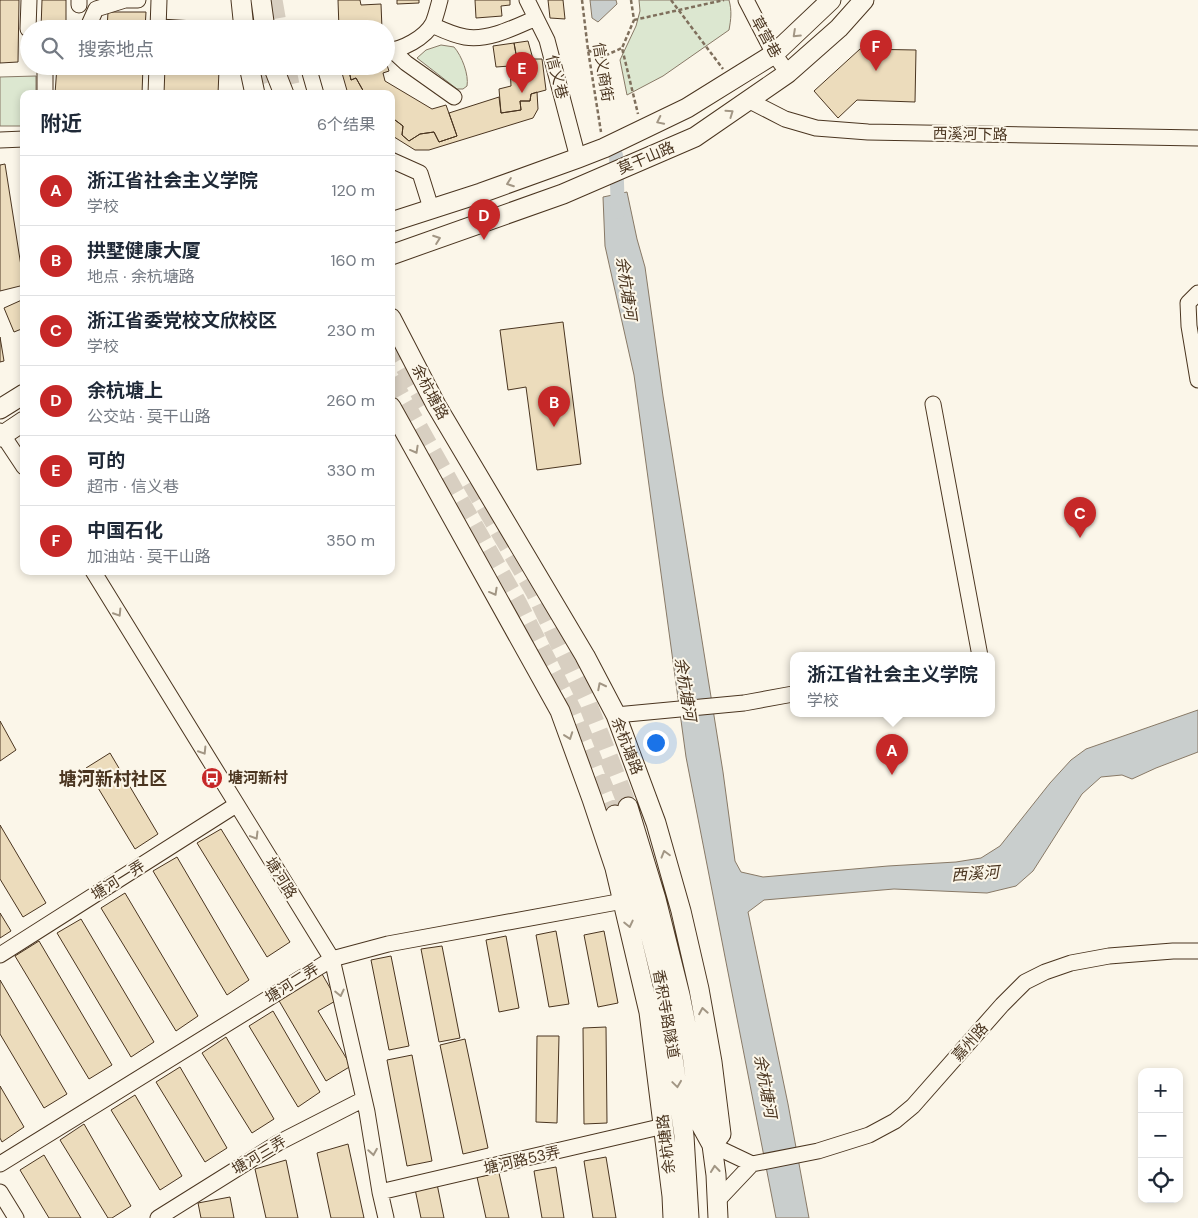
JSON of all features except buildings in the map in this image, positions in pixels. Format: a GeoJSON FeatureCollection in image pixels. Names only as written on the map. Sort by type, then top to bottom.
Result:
{"type":"FeatureCollection","features":[{"type":"Feature","properties":{"kind":"main road"},"geometry":{"type":"LineString","coordinates":[[241,0],[243,20]]}},
{"type":"Feature","properties":{"kind":"main road"},"geometry":{"type":"LineString","coordinates":[[261,0],[264,20]]}},
{"type":"Feature","properties":{"kind":"main road","name":"莫干山路"},"geometry":{"type":"LineString","coordinates":[[395,221],[481,193],[604,148],[687,108],[774,54],[831,0]]}},
{"type":"Feature","properties":{"kind":"main road","name":"莫干山路"},"geometry":{"type":"LineString","coordinates":[[395,254],[564,194],[695,137],[788,73],[839,28],[864,0]]}},
{"type":"Feature","properties":{"kind":"main road"},"geometry":{"type":"LineString","coordinates":[[251,75],[255,90]]}},
{"type":"Feature","properties":{"kind":"main road"},"geometry":{"type":"LineString","coordinates":[[277,75],[282,90]]}},
{"type":"Feature","properties":{"kind":"main road","name":"余杭塘路"},"geometry":{"type":"LineString","coordinates":[[395,326],[436,405],[585,656],[616,715],[656,823],[681,911],[699,989],[712,1062],[721,1134],[712,1145],[717,1210]]}},
{"type":"Feature","properties":{"kind":"main road"},"geometry":{"type":"LineString","coordinates":[[0,408],[20,396]]}},
{"type":"Feature","properties":{"kind":"main road","name":"余杭塘路"},"geometry":{"type":"LineString","coordinates":[[395,414],[560,711],[615,868],[649,1012],[664,1126],[673,1218]]}},
{"type":"Feature","properties":{"kind":"main road"},"geometry":{"type":"LineString","coordinates":[[1,434],[20,423]]}},
{"type":"Feature","properties":{"kind":"main road","name":"香积寺路隧道"},"geometry":{"type":"LineString","coordinates":[[689,1218],[684,1136],[663,986],[631,857],[622,811],[656,899],[680,995],[692,1054],[701,1125],[712,1145]]}},
{"type":"Feature","properties":{"kind":"street"},"geometry":{"type":"LineString","coordinates":[[28,20],[29,0]]}},
{"type":"Feature","properties":{"kind":"street"},"geometry":{"type":"LineString","coordinates":[[91,20],[96,9],[125,0],[138,0]]}},
{"type":"Feature","properties":{"kind":"street"},"geometry":{"type":"LineString","coordinates":[[158,20],[159,0]]}},
{"type":"Feature","properties":{"kind":"street"},"geometry":{"type":"LineString","coordinates":[[395,49],[414,42],[432,25],[440,0]]}},
{"type":"Feature","properties":{"kind":"street","name":"信义巷"},"geometry":{"type":"LineString","coordinates":[[527,0],[547,40],[578,158]]}},
{"type":"Feature","properties":{"kind":"street","name":"草营巷"},"geometry":{"type":"LineString","coordinates":[[746,0],[774,54],[788,73]]}},
{"type":"Feature","properties":{"kind":"street"},"geometry":{"type":"LineString","coordinates":[[432,25],[467,37],[487,36],[536,18]]}},
{"type":"Feature","properties":{"kind":"street"},"geometry":{"type":"LineString","coordinates":[[395,55],[454,97]]}},
{"type":"Feature","properties":{"kind":"street"},"geometry":{"type":"LineString","coordinates":[[45,75],[45,90]]}},
{"type":"Feature","properties":{"kind":"street"},"geometry":{"type":"LineString","coordinates":[[156,90],[157,75]]}},
{"type":"Feature","properties":{"kind":"street"},"geometry":{"type":"LineString","coordinates":[[311,75],[315,90]]}},
{"type":"Feature","properties":{"kind":"street","name":"西溪河下路"},"geometry":{"type":"LineString","coordinates":[[748,100],[785,119],[816,128],[868,132],[1198,138]]}},
{"type":"Feature","properties":{"kind":"street"},"geometry":{"type":"LineString","coordinates":[[0,140],[20,139]]}},
{"type":"Feature","properties":{"kind":"street"},"geometry":{"type":"LineString","coordinates":[[395,162],[420,173],[431,208]]}},
{"type":"Feature","properties":{"kind":"street"},"geometry":{"type":"LineString","coordinates":[[1198,293],[1188,303],[1189,326],[1198,380]]}},
{"type":"Feature","properties":{"kind":"street"},"geometry":{"type":"LineString","coordinates":[[933,404],[979,652]]}},
{"type":"Feature","properties":{"kind":"street"},"geometry":{"type":"LineString","coordinates":[[1,434],[20,460]]}},
{"type":"Feature","properties":{"kind":"street","name":"塘河路"},"geometry":{"type":"LineString","coordinates":[[95,575],[332,958],[364,1099],[386,1218]]}},
{"type":"Feature","properties":{"kind":"street"},"geometry":{"type":"LineString","coordinates":[[616,715],[722,705],[790,694]]}},
{"type":"Feature","properties":{"kind":"street","name":"塘河一弄"},"geometry":{"type":"LineString","coordinates":[[0,955],[236,805]]}},
{"type":"Feature","properties":{"kind":"street","name":"塘河二弄"},"geometry":{"type":"LineString","coordinates":[[0,1164],[332,958],[388,944],[623,901]]}},
{"type":"Feature","properties":{"kind":"street","name":"嘉州路"},"geometry":{"type":"LineString","coordinates":[[752,1164],[818,1151],[869,1135],[895,1121],[913,1106],[1002,1005],[1026,982],[1046,972],[1071,963],[1109,956],[1198,951]]}},
{"type":"Feature","properties":{"kind":"street","name":"塘河三弄"},"geometry":{"type":"LineString","coordinates":[[158,1218],[278,1143],[364,1099]]}},
{"type":"Feature","properties":{"kind":"street","name":"塘河路53弄"},"geometry":{"type":"LineString","coordinates":[[380,1192],[664,1126]]}},
{"type":"Feature","properties":{"kind":"street"},"geometry":{"type":"LineString","coordinates":[[712,1145],[752,1164],[717,1210]]}},
{"type":"Feature","properties":{"kind":"street"},"geometry":{"type":"LineString","coordinates":[[0,1192],[16,1218]]}},
{"type":"Feature","properties":{"kind":"path","name":"信义商街"},"geometry":{"type":"LineString","coordinates":[[582,0],[604,148]]}},
{"type":"Feature","properties":{"kind":"path","name":"信义商街"},"geometry":{"type":"LineString","coordinates":[[632,0],[634,20],[622,48],[642,130]]}},
{"type":"Feature","properties":{"kind":"path"},"geometry":{"type":"LineString","coordinates":[[671,0],[731,80]]}},
{"type":"Feature","properties":{"kind":"path"},"geometry":{"type":"LineString","coordinates":[[634,20],[724,0]]}},
{"type":"Feature","properties":{"kind":"path"},"geometry":{"type":"LineString","coordinates":[[588,50],[602,57],[622,48]]}},
{"type":"Feature","properties":{"kind":"green space"},"geometry":{"type":"Polygon","coordinates":[[[639,0],[729,0],[731,11],[729,30],[663,76],[627,95],[620,60],[636,26],[640,11],[639,0]]]}},
{"type":"Feature","properties":{"kind":"green space"},"geometry":{"type":"Polygon","coordinates":[[[441,45],[454,47],[460,55],[467,77],[467,86],[463,89],[457,89],[417,58],[426,50],[441,45]]]}},
{"type":"Feature","properties":{"kind":"green space"},"geometry":{"type":"Polygon","coordinates":[[[36,76],[36,90],[20,90],[20,126],[0,126],[0,77],[36,76]]]}},
{"type":"Feature","properties":{"kind":"water"},"geometry":{"type":"Polygon","coordinates":[[[590,0],[616,0],[617,4],[598,22],[592,18],[590,0]]]}},
{"type":"Feature","properties":{"kind":"water","name":"西溪河"},"geometry":{"type":"Polygon","coordinates":[[[627,192],[645,267],[663,396],[723,772],[735,861],[741,872],[763,877],[956,862],[981,858],[1000,846],[1050,783],[1071,760],[1086,749],[1198,710],[1198,752],[1132,779],[1122,775],[1101,777],[1082,794],[1033,871],[1016,886],[987,893],[894,889],[764,900],[748,912],[788,1104],[809,1218],[776,1218],[686,757],[634,375],[605,246],[603,197],[627,192]]]}},
{"type":"Feature","properties":{"kind":"waterway","name":"余杭塘河"},"geometry":{"type":"LineString","coordinates":[[616,155],[618,212]]}},
{"type":"Feature","properties":{"kind":"tunnel"},"geometry":{"type":"LineString","coordinates":[[253,0],[254,20]]}},
{"type":"Feature","properties":{"kind":"tunnel"},"geometry":{"type":"LineString","coordinates":[[273,0],[276,20]]}},
{"type":"Feature","properties":{"kind":"tunnel"},"geometry":{"type":"LineString","coordinates":[[260,75],[265,90]]}},
{"type":"Feature","properties":{"kind":"tunnel"},"geometry":{"type":"LineString","coordinates":[[288,75],[291,90]]}},
{"type":"Feature","properties":{"kind":"tunnel"},"geometry":{"type":"LineString","coordinates":[[395,350],[426,404]]}},
{"type":"Feature","properties":{"kind":"tunnel"},"geometry":{"type":"LineString","coordinates":[[395,386],[518,604],[574,714],[615,815]]}},
{"type":"Feature","properties":{"kind":"tunnel"},"geometry":{"type":"LineString","coordinates":[[471,482],[535,592],[585,697],[628,807]]}},
{"type":"Feature","properties":{"kind":"place","name":"中国石化"},"geometry":{"type":"Point","coordinates":[876,71]}},
{"type":"Feature","properties":{"kind":"place","name":"可的"},"geometry":{"type":"Point","coordinates":[522,93]}},
{"type":"Feature","properties":{"kind":"place","name":"余杭塘上"},"geometry":{"type":"Point","coordinates":[484,240]}},
{"type":"Feature","properties":{"kind":"place","name":"拱墅健康大厦"},"geometry":{"type":"Point","coordinates":[554,427]}},
{"type":"Feature","properties":{"kind":"place","name":"浙江省委党校文欣校区"},"geometry":{"type":"Point","coordinates":[1080,538]}},
{"type":"Feature","properties":{"kind":"place","name":"浙江省社会主义学院"},"geometry":{"type":"Point","coordinates":[892,775]}},
{"type":"Feature","properties":{"kind":"place","name":"塘河新村"},"geometry":{"type":"Point","coordinates":[212,778]}},
{"type":"Feature","properties":{"kind":"district","name":"塘河新村社区"},"geometry":{"type":"Point","coordinates":[113,779]}}]}
